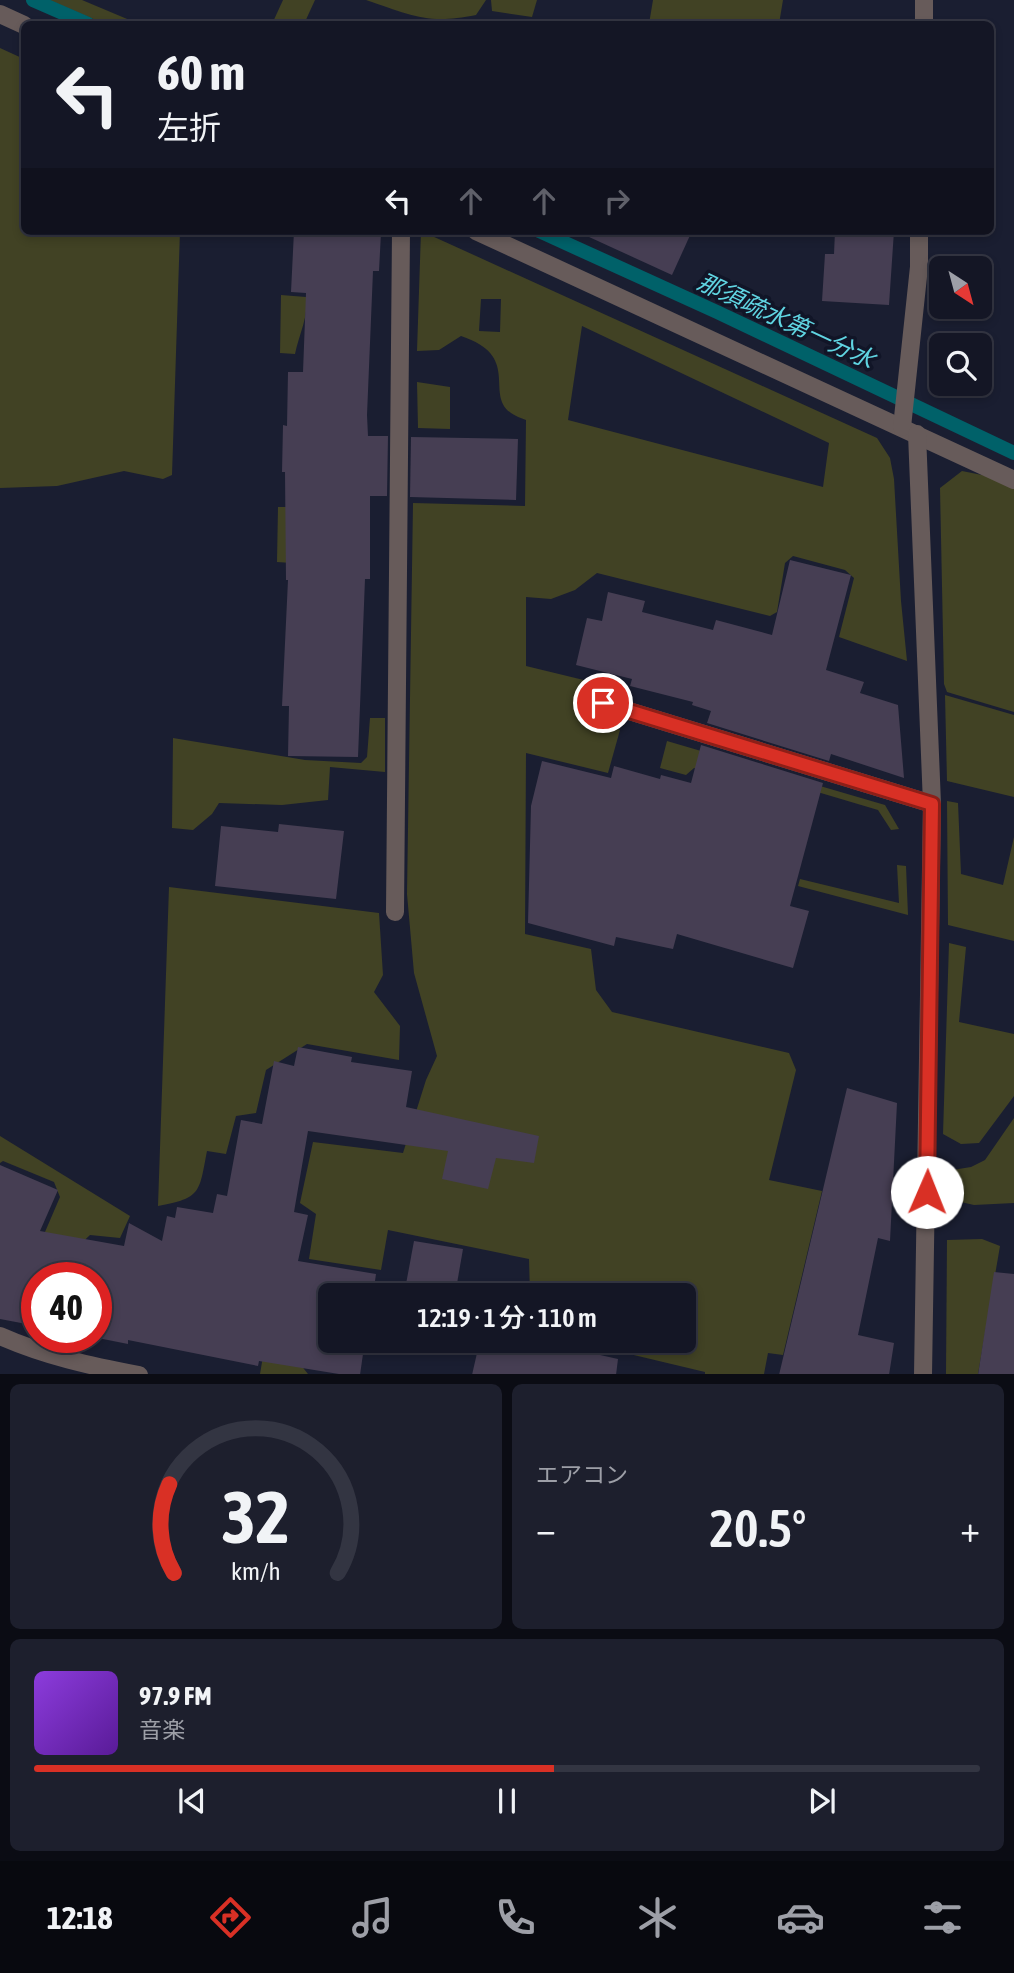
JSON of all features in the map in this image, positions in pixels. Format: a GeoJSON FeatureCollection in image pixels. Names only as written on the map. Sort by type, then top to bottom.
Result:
{"type":"FeatureCollection","features":[{"type":"Feature","properties":{"kind":"street"},"geometry":{"type":"LineString","coordinates":[[923,21],[924,0]]}},
{"type":"Feature","properties":{"kind":"street"},"geometry":{"type":"LineString","coordinates":[[0,14],[21,24]]}},
{"type":"Feature","properties":{"kind":"street"},"geometry":{"type":"LineString","coordinates":[[395,912],[401,235]]}},
{"type":"Feature","properties":{"kind":"street"},"geometry":{"type":"LineString","coordinates":[[484,235],[1014,480]]}},
{"type":"Feature","properties":{"kind":"street"},"geometry":{"type":"LineString","coordinates":[[919,235],[909,430],[932,804],[923,1374]]}},
{"type":"Feature","properties":{"kind":"street"},"geometry":{"type":"LineString","coordinates":[[603,703],[932,804]]}},
{"type":"Feature","properties":{"kind":"street"},"geometry":{"type":"LineString","coordinates":[[0,1336],[24,1347],[80,1364],[139,1374]]}},
{"type":"Feature","properties":{"kind":"green space"},"geometry":{"type":"Polygon","coordinates":[[[49,0],[82,0],[132,21],[98,21],[49,0]]]}},
{"type":"Feature","properties":{"kind":"green space"},"geometry":{"type":"Polygon","coordinates":[[[283,0],[315,0],[305,21],[273,21],[283,0]]]}},
{"type":"Feature","properties":{"kind":"green space"},"geometry":{"type":"Polygon","coordinates":[[[366,0],[486,0],[476,15],[432,19],[366,0]]]}},
{"type":"Feature","properties":{"kind":"green space"},"geometry":{"type":"Polygon","coordinates":[[[491,0],[537,0],[532,17],[492,11],[491,0]]]}},
{"type":"Feature","properties":{"kind":"green space"},"geometry":{"type":"Polygon","coordinates":[[[653,0],[783,0],[780,21],[650,21],[653,0]]]}},
{"type":"Feature","properties":{"kind":"green space"},"geometry":{"type":"Polygon","coordinates":[[[0,48],[21,58],[21,235],[180,235],[172,475],[163,479],[124,471],[57,486],[0,488],[0,48]]]}},
{"type":"Feature","properties":{"kind":"green space"},"geometry":{"type":"Polygon","coordinates":[[[421,235],[430,235],[877,438],[890,458],[894,479],[907,661],[839,637],[854,578],[845,570],[793,556],[785,563],[777,612],[770,616],[597,573],[575,590],[551,599],[526,597],[526,666],[596,683],[586,718],[620,730],[608,773],[526,753],[525,934],[591,949],[596,990],[612,1012],[789,1053],[796,1070],[769,1180],[822,1191],[783,1355],[768,1353],[764,1374],[705,1374],[625,1353],[696,1353],[696,1283],[530,1283],[529,1259],[388,1230],[381,1270],[309,1259],[316,1214],[300,1203],[313,1142],[403,1153],[426,1080],[437,1056],[414,973],[407,894],[413,503],[525,506],[526,420],[513,414],[504,405],[500,396],[497,364],[491,354],[480,344],[461,336],[439,350],[417,351],[421,235]],[[481,299],[479,331],[500,332],[501,299],[481,299]],[[582,326],[568,420],[823,487],[829,443],[582,326]]]}},
{"type":"Feature","properties":{"kind":"green space"},"geometry":{"type":"Polygon","coordinates":[[[281,295],[306,297],[305,318],[295,354],[280,353],[281,295]]]}},
{"type":"Feature","properties":{"kind":"green space"},"geometry":{"type":"Polygon","coordinates":[[[417,382],[450,387],[450,429],[418,428],[417,382]]]}},
{"type":"Feature","properties":{"kind":"green space"},"geometry":{"type":"Polygon","coordinates":[[[962,471],[992,477],[1014,488],[1014,712],[947,692],[944,684],[940,488],[962,471]]]}},
{"type":"Feature","properties":{"kind":"green space"},"geometry":{"type":"Polygon","coordinates":[[[278,507],[298,507],[292,563],[277,562],[278,507]]]}},
{"type":"Feature","properties":{"kind":"green space"},"geometry":{"type":"Polygon","coordinates":[[[945,695],[1014,715],[1014,797],[947,781],[945,695]]]}},
{"type":"Feature","properties":{"kind":"green space"},"geometry":{"type":"Polygon","coordinates":[[[370,718],[385,718],[385,772],[330,767],[328,800],[282,805],[219,803],[212,814],[193,830],[172,828],[173,738],[305,760],[361,763],[367,757],[370,718]]]}},
{"type":"Feature","properties":{"kind":"green space"},"geometry":{"type":"Polygon","coordinates":[[[667,741],[885,805],[899,829],[891,830],[878,810],[750,772],[721,774],[694,768],[686,775],[660,768],[667,741]]]}},
{"type":"Feature","properties":{"kind":"green space"},"geometry":{"type":"Polygon","coordinates":[[[947,801],[958,803],[961,874],[1003,885],[1014,837],[1014,941],[948,925],[947,801]]]}},
{"type":"Feature","properties":{"kind":"green space"},"geometry":{"type":"Polygon","coordinates":[[[897,865],[906,866],[908,915],[798,886],[800,879],[899,903],[897,865]]]}},
{"type":"Feature","properties":{"kind":"green space"},"geometry":{"type":"Polygon","coordinates":[[[169,887],[379,913],[383,975],[374,992],[400,1026],[399,1060],[307,1044],[266,1070],[256,1113],[236,1116],[226,1154],[207,1151],[196,1191],[183,1200],[158,1206],[169,887]]]}},
{"type":"Feature","properties":{"kind":"green space"},"geometry":{"type":"Polygon","coordinates":[[[949,943],[966,947],[959,1022],[1014,1034],[1014,1096],[979,1143],[961,1144],[943,1134],[949,943]]]}},
{"type":"Feature","properties":{"kind":"green space"},"geometry":{"type":"Polygon","coordinates":[[[1014,1118],[1014,1203],[974,1205],[943,1198],[946,1171],[971,1167],[985,1160],[1014,1118]]]}},
{"type":"Feature","properties":{"kind":"green space"},"geometry":{"type":"Polygon","coordinates":[[[0,1136],[130,1216],[120,1238],[90,1235],[59,1262],[32,1262],[60,1197],[54,1182],[3,1161],[0,1163],[0,1136]]]}},
{"type":"Feature","properties":{"kind":"green space"},"geometry":{"type":"Polygon","coordinates":[[[982,1239],[1000,1246],[978,1374],[946,1374],[947,1240],[982,1239]]]}},
{"type":"Feature","properties":{"kind":"green space"},"geometry":{"type":"Polygon","coordinates":[[[21,1288],[21,1322],[9,1316],[21,1288]]]}},
{"type":"Feature","properties":{"kind":"green space"},"geometry":{"type":"Polygon","coordinates":[[[272,1303],[289,1350],[308,1374],[260,1374],[272,1303]]]}},
{"type":"Feature","properties":{"kind":"building"},"geometry":{"type":"Polygon","coordinates":[[[294,235],[381,235],[379,271],[373,271],[367,415],[368,436],[388,436],[387,496],[370,496],[370,579],[365,579],[358,757],[288,756],[289,706],[282,706],[288,580],[285,472],[282,472],[283,425],[287,426],[288,372],[303,372],[306,293],[291,292],[294,235]]]}},
{"type":"Feature","properties":{"kind":"building"},"geometry":{"type":"Polygon","coordinates":[[[585,235],[690,235],[672,275],[585,235]]]}},
{"type":"Feature","properties":{"kind":"building"},"geometry":{"type":"Polygon","coordinates":[[[835,235],[894,235],[889,305],[822,301],[825,254],[834,254],[835,235]]]}},
{"type":"Feature","properties":{"kind":"building"},"geometry":{"type":"Polygon","coordinates":[[[411,437],[518,439],[516,500],[410,497],[411,437]]]}},
{"type":"Feature","properties":{"kind":"building"},"geometry":{"type":"Polygon","coordinates":[[[790,560],[851,575],[826,670],[864,682],[860,693],[898,705],[904,778],[831,754],[829,761],[707,723],[711,711],[692,705],[693,702],[630,686],[632,679],[576,665],[587,618],[602,621],[608,592],[645,601],[642,612],[713,630],[716,620],[772,635],[790,560]]]}},
{"type":"Feature","properties":{"kind":"building"},"geometry":{"type":"Polygon","coordinates":[[[701,745],[823,783],[790,906],[809,911],[793,968],[677,934],[673,949],[616,937],[614,946],[528,923],[531,806],[542,761],[611,778],[614,766],[660,779],[661,775],[691,783],[701,745]]]}},
{"type":"Feature","properties":{"kind":"building"},"geometry":{"type":"Polygon","coordinates":[[[279,824],[344,831],[336,899],[215,886],[221,826],[278,832],[279,824]]]}},
{"type":"Feature","properties":{"kind":"building"},"geometry":{"type":"Polygon","coordinates":[[[298,1047],[352,1057],[351,1062],[412,1071],[406,1107],[539,1136],[534,1163],[496,1158],[488,1189],[442,1179],[448,1151],[308,1131],[294,1212],[308,1215],[298,1261],[376,1274],[375,1283],[318,1283],[318,1353],[363,1353],[360,1374],[339,1374],[259,1361],[258,1366],[128,1340],[128,1344],[112,1341],[112,1262],[21,1262],[21,1323],[0,1319],[0,1165],[58,1190],[40,1231],[124,1246],[129,1223],[162,1241],[167,1216],[175,1218],[177,1207],[213,1213],[217,1194],[227,1196],[241,1120],[262,1124],[274,1061],[294,1066],[298,1047]]]}},
{"type":"Feature","properties":{"kind":"building"},"geometry":{"type":"Polygon","coordinates":[[[847,1088],[897,1103],[890,1241],[878,1238],[858,1335],[894,1343],[889,1374],[779,1374],[847,1088]]]}},
{"type":"Feature","properties":{"kind":"building"},"geometry":{"type":"Polygon","coordinates":[[[414,1241],[463,1249],[457,1283],[406,1283],[414,1241]]]}},
{"type":"Feature","properties":{"kind":"building"},"geometry":{"type":"Polygon","coordinates":[[[994,1272],[1014,1274],[1014,1374],[978,1374],[994,1272]]]}},
{"type":"Feature","properties":{"kind":"building"},"geometry":{"type":"Polygon","coordinates":[[[477,1353],[591,1353],[618,1359],[616,1374],[472,1374],[477,1353]]]}},
{"type":"Feature","properties":{"kind":"waterway","name":"那須疏水第一分水"},"geometry":{"type":"LineString","coordinates":[[33,0],[81,21]]}},
{"type":"Feature","properties":{"kind":"waterway","name":"那須疏水第一分水"},"geometry":{"type":"LineString","coordinates":[[548,235],[1014,453]]}},
{"type":"Feature","properties":{"kind":"route"},"geometry":{"type":"LineString","coordinates":[[603,703],[932,804],[927,1192]]}}]}
